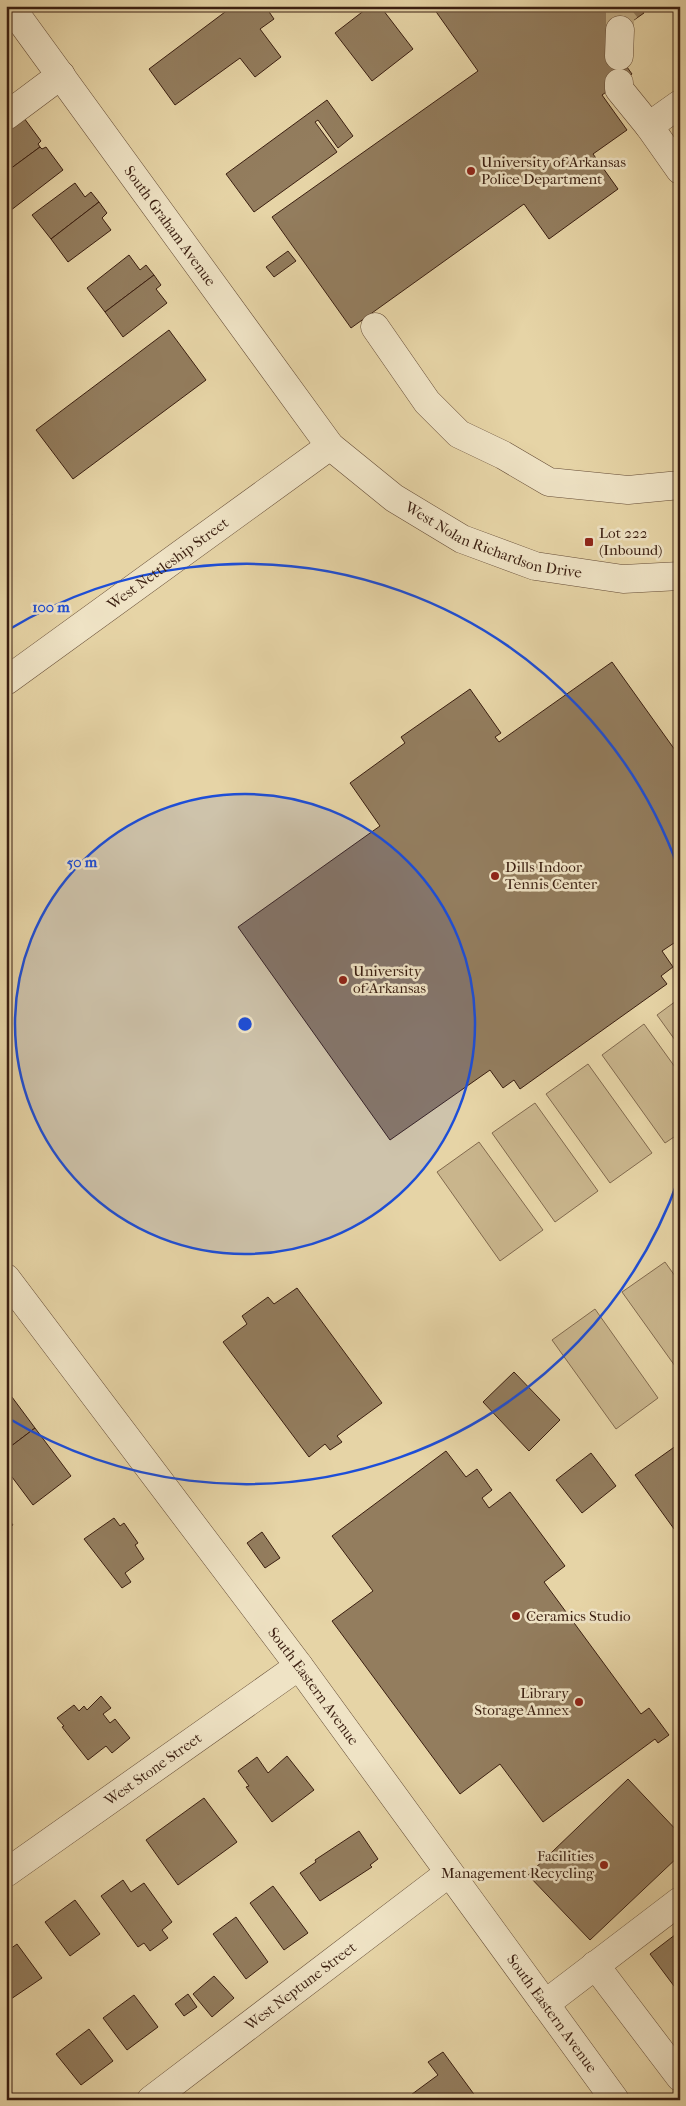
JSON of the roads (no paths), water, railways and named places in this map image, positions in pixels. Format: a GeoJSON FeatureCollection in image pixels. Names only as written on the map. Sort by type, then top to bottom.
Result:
{"type":"FeatureCollection","features":[{"type":"Feature","properties":{"kind":"street","name":"South Graham Avenue"},"geometry":{"type":"LineString","coordinates":[[10,6],[330,446]]}},
{"type":"Feature","properties":{"kind":"street"},"geometry":{"type":"LineString","coordinates":[[6,116],[61,75]]}},
{"type":"Feature","properties":{"kind":"street"},"geometry":{"type":"LineString","coordinates":[[619,83],[619,89],[649,126],[680,170]]}},
{"type":"Feature","properties":{"kind":"street"},"geometry":{"type":"LineString","coordinates":[[649,126],[680,104]]}},
{"type":"Feature","properties":{"kind":"street"},"geometry":{"type":"LineString","coordinates":[[375,327],[427,402],[459,434],[503,455],[549,482],[628,490],[680,485]]}},
{"type":"Feature","properties":{"kind":"street","name":"West Nolan Richardson Drive"},"geometry":{"type":"LineString","coordinates":[[330,446],[394,498],[462,539],[526,563],[623,579],[680,576]]}},
{"type":"Feature","properties":{"kind":"street","name":"West Nettleship Street"},"geometry":{"type":"LineString","coordinates":[[6,681],[330,446]]}},
{"type":"Feature","properties":{"kind":"street","name":"South Eastern Avenue"},"geometry":{"type":"LineString","coordinates":[[6,1278],[299,1666],[615,2100]]}},
{"type":"Feature","properties":{"kind":"street","name":"West Stone Street"},"geometry":{"type":"LineString","coordinates":[[6,1873],[299,1666]]}},
{"type":"Feature","properties":{"kind":"street","name":"West Neptune Street"},"geometry":{"type":"LineString","coordinates":[[151,2100],[449,1873]]}},
{"type":"Feature","properties":{"kind":"street"},"geometry":{"type":"LineString","coordinates":[[545,2004],[680,1902]]}},
{"type":"Feature","properties":{"kind":"street"},"geometry":{"type":"LineString","coordinates":[[595,1965],[680,2077]]}},
{"type":"Feature","properties":{"kind":"tunnel"},"geometry":{"type":"LineString","coordinates":[[620,30],[620,13],[629,6]]}},
{"type":"Feature","properties":{"kind":"place","name":"University of Arkansas Police Department"},"geometry":{"type":"Point","coordinates":[471,171]}},
{"type":"Feature","properties":{"kind":"place","name":"Lot 222 (Inbound)"},"geometry":{"type":"Point","coordinates":[589,542]}},
{"type":"Feature","properties":{"kind":"place","name":"Dills Indoor Tennis Center"},"geometry":{"type":"Point","coordinates":[495,876]}},
{"type":"Feature","properties":{"kind":"place","name":"University of Arkansas"},"geometry":{"type":"Point","coordinates":[343,980]}},
{"type":"Feature","properties":{"kind":"place","name":"Ceramics Studio"},"geometry":{"type":"Point","coordinates":[516,1616]}},
{"type":"Feature","properties":{"kind":"place","name":"Library Storage Annex"},"geometry":{"type":"Point","coordinates":[579,1702]}},
{"type":"Feature","properties":{"kind":"place","name":"Facilities Management Recycling"},"geometry":{"type":"Point","coordinates":[604,1865]}}]}
